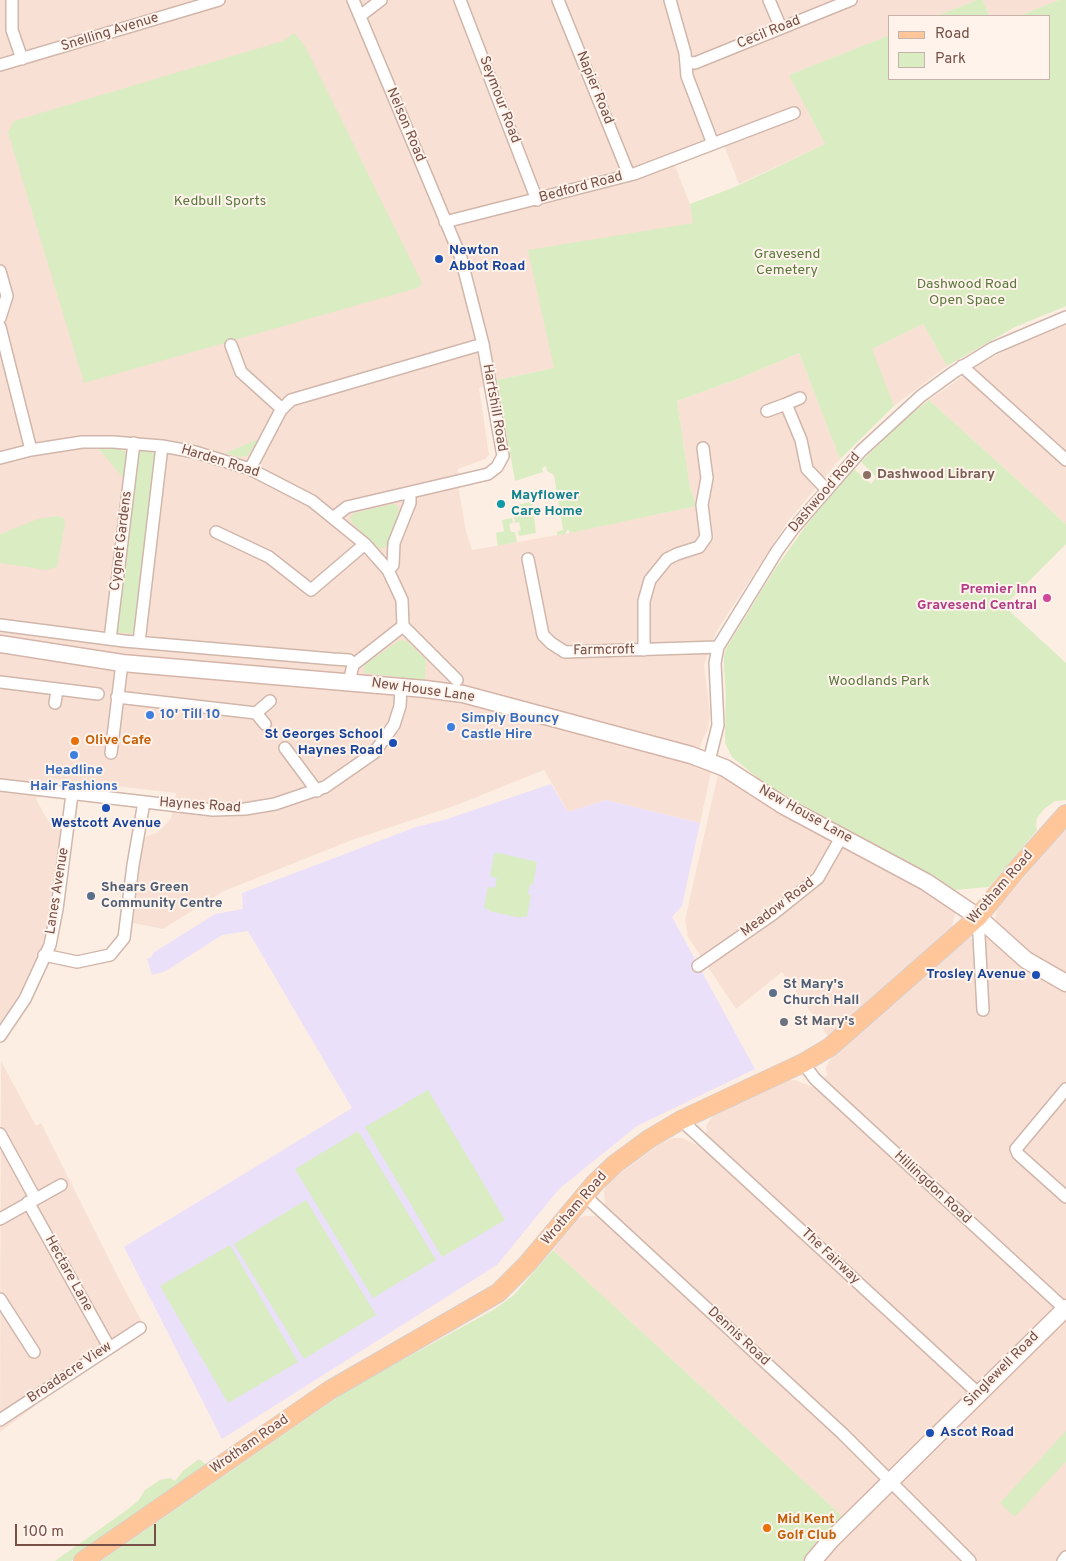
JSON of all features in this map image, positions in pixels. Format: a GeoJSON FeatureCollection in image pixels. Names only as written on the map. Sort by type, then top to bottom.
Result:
{"type":"FeatureCollection","features":[{"type":"Feature","properties":{"kind":"main road","name":"Wrotham Road"},"geometry":{"type":"LineString","coordinates":[[84,1561],[330,1390],[494,1296],[518,1274],[584,1195],[623,1158],[649,1139],[682,1120],[803,1063],[830,1047],[978,918],[1018,868],[1066,814]]}},
{"type":"Feature","properties":{"kind":"street"},"geometry":{"type":"LineString","coordinates":[[12,0],[12,30],[22,59]]}},
{"type":"Feature","properties":{"kind":"street","name":"Snelling Avenue"},"geometry":{"type":"LineString","coordinates":[[0,65],[197,3],[220,0]]}},
{"type":"Feature","properties":{"kind":"street","name":"Nelson Road"},"geometry":{"type":"LineString","coordinates":[[353,0],[460,258]]}},
{"type":"Feature","properties":{"kind":"street"},"geometry":{"type":"LineString","coordinates":[[360,16],[381,0]]}},
{"type":"Feature","properties":{"kind":"street","name":"Seymour Road"},"geometry":{"type":"LineString","coordinates":[[460,0],[537,200]]}},
{"type":"Feature","properties":{"kind":"street","name":"Napier Road"},"geometry":{"type":"LineString","coordinates":[[558,0],[629,175]]}},
{"type":"Feature","properties":{"kind":"street"},"geometry":{"type":"LineString","coordinates":[[670,0],[686,62],[687,76],[713,144]]}},
{"type":"Feature","properties":{"kind":"street"},"geometry":{"type":"LineString","coordinates":[[769,0],[781,28]]}},
{"type":"Feature","properties":{"kind":"street","name":"Cecil Road"},"geometry":{"type":"LineString","coordinates":[[686,62],[695,62],[851,0]]}},
{"type":"Feature","properties":{"kind":"street","name":"Bedford Road"},"geometry":{"type":"LineString","coordinates":[[445,222],[629,175],[794,113]]}},
{"type":"Feature","properties":{"kind":"street","name":"Hartshill Road"},"geometry":{"type":"LineString","coordinates":[[334,517],[345,508],[488,474],[501,463],[502,452],[483,344],[460,258]]}},
{"type":"Feature","properties":{"kind":"street"},"geometry":{"type":"LineString","coordinates":[[0,272],[7,296],[0,319],[31,450]]}},
{"type":"Feature","properties":{"kind":"street","name":"Dashwood Road"},"geometry":{"type":"LineString","coordinates":[[709,761],[718,725],[715,663],[718,647],[777,551],[826,489],[885,427],[921,396],[962,366],[1016,336],[1065,319]]}},
{"type":"Feature","properties":{"kind":"street"},"geometry":{"type":"LineString","coordinates":[[250,469],[282,409],[289,401],[483,344]]}},
{"type":"Feature","properties":{"kind":"street"},"geometry":{"type":"LineString","coordinates":[[231,346],[241,372],[282,409]]}},
{"type":"Feature","properties":{"kind":"street"},"geometry":{"type":"LineString","coordinates":[[962,366],[1066,460]]}},
{"type":"Feature","properties":{"kind":"street"},"geometry":{"type":"LineString","coordinates":[[767,411],[800,398]]}},
{"type":"Feature","properties":{"kind":"street"},"geometry":{"type":"LineString","coordinates":[[786,404],[801,440],[807,469],[826,489]]}},
{"type":"Feature","properties":{"kind":"street","name":"Harden Road"},"geometry":{"type":"LineString","coordinates":[[0,458],[31,450],[82,442],[134,443],[195,452],[250,469],[293,490],[334,517],[365,544],[388,570],[400,591],[404,626]]}},
{"type":"Feature","properties":{"kind":"street","name":"Cygnet Gardens"},"geometry":{"type":"LineString","coordinates":[[110,639],[134,443]]}},
{"type":"Feature","properties":{"kind":"street"},"geometry":{"type":"LineString","coordinates":[[140,642],[162,446]]}},
{"type":"Feature","properties":{"kind":"street"},"geometry":{"type":"LineString","coordinates":[[644,650],[644,601],[650,580],[667,559],[698,547],[706,538],[702,504],[707,478],[703,448]]}},
{"type":"Feature","properties":{"kind":"street"},"geometry":{"type":"LineString","coordinates":[[388,570],[393,565],[395,539],[410,503],[410,493]]}},
{"type":"Feature","properties":{"kind":"street"},"geometry":{"type":"LineString","coordinates":[[216,532],[269,557],[311,590],[365,544]]}},
{"type":"Feature","properties":{"kind":"street","name":"Farmcroft"},"geometry":{"type":"LineString","coordinates":[[528,559],[544,636],[565,652],[718,647]]}},
{"type":"Feature","properties":{"kind":"street"},"geometry":{"type":"LineString","coordinates":[[0,625],[140,642],[333,658],[350,661],[354,664]]}},
{"type":"Feature","properties":{"kind":"street"},"geometry":{"type":"LineString","coordinates":[[349,682],[354,664],[404,626]]}},
{"type":"Feature","properties":{"kind":"street","name":"New House Lane"},"geometry":{"type":"LineString","coordinates":[[404,626],[456,680]]}},
{"type":"Feature","properties":{"kind":"street","name":"New House Lane"},"geometry":{"type":"LineString","coordinates":[[0,644],[122,663],[349,682],[463,694],[709,761],[784,806],[926,882],[978,918],[1026,960],[1064,978]]}},
{"type":"Feature","properties":{"kind":"street"},"geometry":{"type":"LineString","coordinates":[[111,753],[122,663]]}},
{"type":"Feature","properties":{"kind":"street"},"geometry":{"type":"LineString","coordinates":[[0,682],[98,694]]}},
{"type":"Feature","properties":{"kind":"street","name":"Haynes Road"},"geometry":{"type":"LineString","coordinates":[[0,785],[213,810],[245,809],[280,803],[317,791],[350,772],[379,748],[397,717],[400,706],[401,687]]}},
{"type":"Feature","properties":{"kind":"street"},"geometry":{"type":"LineString","coordinates":[[55,703],[57,690]]}},
{"type":"Feature","properties":{"kind":"street"},"geometry":{"type":"LineString","coordinates":[[117,697],[256,713],[265,724]]}},
{"type":"Feature","properties":{"kind":"street"},"geometry":{"type":"LineString","coordinates":[[256,713],[270,701]]}},
{"type":"Feature","properties":{"kind":"street"},"geometry":{"type":"LineString","coordinates":[[285,748],[317,791]]}},
{"type":"Feature","properties":{"kind":"street","name":"Lanes Avenue"},"geometry":{"type":"LineString","coordinates":[[0,1036],[25,999],[50,945],[56,918],[72,794]]}},
{"type":"Feature","properties":{"kind":"street"},"geometry":{"type":"LineString","coordinates":[[44,955],[77,962],[110,955],[124,938],[133,865],[144,802]]}},
{"type":"Feature","properties":{"kind":"street","name":"Meadow Road"},"geometry":{"type":"LineString","coordinates":[[698,966],[773,914],[818,878],[842,836]]}},
{"type":"Feature","properties":{"kind":"street"},"geometry":{"type":"LineString","coordinates":[[978,918],[983,1010]]}},
{"type":"Feature","properties":{"kind":"street","name":"Hillingdon Road"},"geometry":{"type":"LineString","coordinates":[[803,1063],[822,1085],[1065,1309]]}},
{"type":"Feature","properties":{"kind":"street"},"geometry":{"type":"LineString","coordinates":[[1066,1089],[1016,1149],[1018,1154],[1066,1197]]}},
{"type":"Feature","properties":{"kind":"street","name":"The Fairway"},"geometry":{"type":"LineString","coordinates":[[682,1120],[979,1394]]}},
{"type":"Feature","properties":{"kind":"street","name":"Hectare Lane"},"geometry":{"type":"LineString","coordinates":[[0,1134],[32,1200],[109,1347]]}},
{"type":"Feature","properties":{"kind":"street"},"geometry":{"type":"LineString","coordinates":[[0,1219],[61,1185]]}},
{"type":"Feature","properties":{"kind":"street","name":"Dennis Road"},"geometry":{"type":"LineString","coordinates":[[584,1195],[892,1480]]}},
{"type":"Feature","properties":{"kind":"street"},"geometry":{"type":"LineString","coordinates":[[0,1300],[34,1352]]}},
{"type":"Feature","properties":{"kind":"street","name":"Singlewell Road"},"geometry":{"type":"LineString","coordinates":[[813,1561],[831,1540],[1065,1309]]}},
{"type":"Feature","properties":{"kind":"street","name":"Broadacre View"},"geometry":{"type":"LineString","coordinates":[[0,1420],[140,1328]]}},
{"type":"Feature","properties":{"kind":"street"},"geometry":{"type":"LineString","coordinates":[[892,1480],[970,1561]]}},
{"type":"Feature","properties":{"kind":"street"},"geometry":{"type":"LineString","coordinates":[[1063,1561],[1066,1557]]}},
{"type":"Feature","properties":{"kind":"shaded area"},"geometry":{"type":"Polygon","coordinates":[[[0,0],[977,0],[939,15],[888,15],[888,36],[790,75],[825,144],[739,184],[720,135],[670,153],[690,204],[694,222],[687,225],[554,368],[483,383],[483,387],[479,388],[489,455],[485,459],[458,469],[459,491],[466,531],[472,550],[569,533],[697,506],[690,488],[677,401],[738,379],[799,353],[840,459],[789,520],[716,632],[704,665],[710,714],[708,730],[703,738],[694,767],[711,772],[700,823],[606,800],[568,812],[544,770],[457,805],[352,840],[224,891],[163,929],[133,923],[143,838],[158,832],[171,819],[176,793],[52,779],[36,799],[48,821],[60,831],[50,917],[40,953],[29,979],[0,1025],[0,0]]]}},
{"type":"Feature","properties":{"kind":"shaded area"},"geometry":{"type":"Polygon","coordinates":[[[983,0],[1059,0],[1022,15],[989,15],[983,0]]]}},
{"type":"Feature","properties":{"kind":"shaded area"},"geometry":{"type":"Polygon","coordinates":[[[923,324],[947,366],[894,406],[871,349],[923,324]]]}},
{"type":"Feature","properties":{"kind":"shaded area"},"geometry":{"type":"Polygon","coordinates":[[[1066,324],[1066,524],[929,400],[979,365],[1015,345],[1066,324]]]}},
{"type":"Feature","properties":{"kind":"shaded area"},"geometry":{"type":"Polygon","coordinates":[[[718,774],[777,811],[956,909],[952,928],[885,986],[860,1011],[828,1036],[782,972],[736,1009],[688,937],[685,920],[718,774]]]}},
{"type":"Feature","properties":{"kind":"shaded area"},"geometry":{"type":"Polygon","coordinates":[[[551,784],[568,812],[606,800],[700,823],[682,906],[672,917],[755,1069],[637,1126],[559,1189],[497,1265],[222,1439],[124,1247],[352,1108],[248,931],[222,935],[166,971],[152,975],[147,959],[152,957],[153,953],[215,914],[243,909],[242,893],[416,827],[444,820],[551,784]]]}},
{"type":"Feature","properties":{"kind":"shaded area"},"geometry":{"type":"Polygon","coordinates":[[[1066,828],[1066,1561],[825,1561],[833,1549],[855,1528],[553,1250],[577,1219],[584,1216],[595,1216],[605,1204],[604,1191],[607,1183],[660,1144],[674,1138],[682,1138],[695,1144],[707,1131],[706,1126],[714,1114],[786,1080],[795,1080],[812,1087],[827,1075],[826,1067],[834,1053],[858,1035],[969,938],[985,940],[997,926],[995,921],[997,909],[1066,828]]]}},
{"type":"Feature","properties":{"kind":"shaded area"},"geometry":{"type":"Polygon","coordinates":[[[1,1061],[36,1126],[41,1123],[146,1329],[135,1337],[134,1341],[126,1346],[122,1345],[91,1364],[90,1369],[76,1379],[71,1378],[35,1401],[34,1407],[0,1432],[1,1061]]]}},
{"type":"Feature","properties":{"kind":"green space"},"geometry":{"type":"Polygon","coordinates":[[[977,0],[983,0],[989,15],[939,15],[977,0]]]}},
{"type":"Feature","properties":{"kind":"green space","name":"Gravesend Cemetery"},"geometry":{"type":"Polygon","coordinates":[[[1059,0],[1066,0],[1066,306],[1015,327],[947,366],[923,324],[872,349],[894,406],[840,459],[799,353],[738,379],[677,401],[690,488],[697,506],[570,533],[568,529],[565,534],[557,535],[557,532],[563,530],[554,475],[547,471],[546,466],[542,468],[543,472],[515,481],[497,380],[554,368],[528,250],[693,223],[690,204],[735,187],[825,144],[789,75],[888,36],[888,80],[1051,80],[1051,15],[1022,15],[1059,0]]]}},
{"type":"Feature","properties":{"kind":"green space","name":"Kedbull Sports"},"geometry":{"type":"Polygon","coordinates":[[[294,33],[305,46],[422,283],[417,288],[84,383],[8,132],[14,121],[283,41],[294,33]]]}},
{"type":"Feature","properties":{"kind":"green space","name":"Woodlands Park"},"geometry":{"type":"Polygon","coordinates":[[[929,400],[1066,524],[1066,544],[1004,606],[1066,663],[1066,800],[1055,801],[1044,809],[1037,818],[1037,830],[989,887],[954,890],[764,783],[732,757],[725,743],[726,694],[724,655],[727,647],[773,572],[807,524],[854,469],[871,484],[876,477],[861,462],[904,420],[929,400]]]}},
{"type":"Feature","properties":{"kind":"green space"},"geometry":{"type":"Polygon","coordinates":[[[259,439],[247,456],[239,457],[225,453],[259,439]]]}},
{"type":"Feature","properties":{"kind":"green space"},"geometry":{"type":"Polygon","coordinates":[[[99,449],[119,449],[126,452],[128,455],[124,479],[99,449]]]}},
{"type":"Feature","properties":{"kind":"green space"},"geometry":{"type":"Polygon","coordinates":[[[139,451],[157,453],[137,634],[113,632],[137,453],[139,451]]]}},
{"type":"Feature","properties":{"kind":"green space"},"geometry":{"type":"Polygon","coordinates":[[[532,502],[536,533],[519,536],[518,531],[521,530],[519,522],[515,523],[514,518],[518,513],[516,505],[532,502]]]}},
{"type":"Feature","properties":{"kind":"green space"},"geometry":{"type":"Polygon","coordinates":[[[393,504],[397,505],[399,511],[387,546],[380,549],[353,524],[350,517],[355,513],[393,504]]]}},
{"type":"Feature","properties":{"kind":"green space"},"geometry":{"type":"Polygon","coordinates":[[[57,516],[64,518],[65,523],[57,567],[46,570],[0,563],[0,534],[38,519],[57,516]]]}},
{"type":"Feature","properties":{"kind":"green space"},"geometry":{"type":"Polygon","coordinates":[[[512,518],[513,523],[509,524],[511,532],[515,532],[517,542],[498,546],[496,533],[504,531],[502,520],[512,518]]]}},
{"type":"Feature","properties":{"kind":"green space"},"geometry":{"type":"Polygon","coordinates":[[[400,640],[407,641],[426,660],[425,680],[364,673],[364,665],[400,640]]]}},
{"type":"Feature","properties":{"kind":"green space"},"geometry":{"type":"Polygon","coordinates":[[[499,853],[537,862],[533,885],[530,884],[528,894],[531,895],[527,917],[522,916],[521,918],[489,911],[489,909],[484,908],[488,887],[495,888],[497,878],[490,876],[494,854],[499,853]]]}},
{"type":"Feature","properties":{"kind":"green space"},"geometry":{"type":"Polygon","coordinates":[[[428,1090],[505,1220],[442,1257],[365,1127],[428,1090]]]}},
{"type":"Feature","properties":{"kind":"green space"},"geometry":{"type":"Polygon","coordinates":[[[358,1131],[436,1260],[373,1298],[295,1169],[358,1131]]]}},
{"type":"Feature","properties":{"kind":"green space"},"geometry":{"type":"Polygon","coordinates":[[[306,1200],[376,1315],[304,1359],[234,1244],[306,1200]]]}},
{"type":"Feature","properties":{"kind":"green space"},"geometry":{"type":"Polygon","coordinates":[[[230,1245],[298,1362],[228,1403],[160,1286],[230,1245]]]}},
{"type":"Feature","properties":{"kind":"green space","name":"Mid Kent Golf Club"},"geometry":{"type":"Polygon","coordinates":[[[553,1250],[842,1516],[810,1550],[803,1561],[101,1561],[348,1390],[495,1309],[514,1295],[553,1250]]]}},
{"type":"Feature","properties":{"kind":"green space"},"geometry":{"type":"Polygon","coordinates":[[[1066,1431],[1066,1461],[1015,1517],[1000,1503],[1066,1431]]]}},
{"type":"Feature","properties":{"kind":"green space"},"geometry":{"type":"Polygon","coordinates":[[[199,1459],[208,1466],[71,1561],[55,1561],[138,1501],[145,1490],[160,1480],[170,1478],[175,1481],[183,1471],[199,1459]]]}},
{"type":"Feature","properties":{"kind":"place","name":"Newton Abbot Road"},"geometry":{"type":"Point","coordinates":[439,259]}},
{"type":"Feature","properties":{"kind":"place","name":"Dashwood Library"},"geometry":{"type":"Point","coordinates":[867,475]}},
{"type":"Feature","properties":{"kind":"place","name":"Mayflower Care Home"},"geometry":{"type":"Point","coordinates":[501,504]}},
{"type":"Feature","properties":{"kind":"place","name":"Premier Inn Gravesend Central"},"geometry":{"type":"Point","coordinates":[1047,598]}},
{"type":"Feature","properties":{"kind":"place","name":"10' Till 10"},"geometry":{"type":"Point","coordinates":[150,715]}},
{"type":"Feature","properties":{"kind":"place","name":"Simply Bouncy Castle Hire"},"geometry":{"type":"Point","coordinates":[451,727]}},
{"type":"Feature","properties":{"kind":"place","name":"Olive Cafe"},"geometry":{"type":"Point","coordinates":[75,741]}},
{"type":"Feature","properties":{"kind":"place","name":"St Georges School Haynes Road"},"geometry":{"type":"Point","coordinates":[393,743]}},
{"type":"Feature","properties":{"kind":"place","name":"Headline Hair Fashions"},"geometry":{"type":"Point","coordinates":[74,755]}},
{"type":"Feature","properties":{"kind":"place","name":"Westcott Avenue"},"geometry":{"type":"Point","coordinates":[106,808]}},
{"type":"Feature","properties":{"kind":"place","name":"Shears Green Community Centre"},"geometry":{"type":"Point","coordinates":[91,896]}},
{"type":"Feature","properties":{"kind":"place","name":"Trosley Avenue"},"geometry":{"type":"Point","coordinates":[1036,975]}},
{"type":"Feature","properties":{"kind":"place","name":"St Mary's Church Hall"},"geometry":{"type":"Point","coordinates":[773,993]}},
{"type":"Feature","properties":{"kind":"place","name":"St Mary's"},"geometry":{"type":"Point","coordinates":[784,1022]}},
{"type":"Feature","properties":{"kind":"place","name":"Ascot Road"},"geometry":{"type":"Point","coordinates":[930,1433]}},
{"type":"Feature","properties":{"kind":"place","name":"Mid Kent Golf Club"},"geometry":{"type":"Point","coordinates":[767,1528]}},
{"type":"Feature","properties":{"kind":"park label","name":"Dashwood Road Open Space"},"geometry":{"type":"Point","coordinates":[967,294]}}]}
